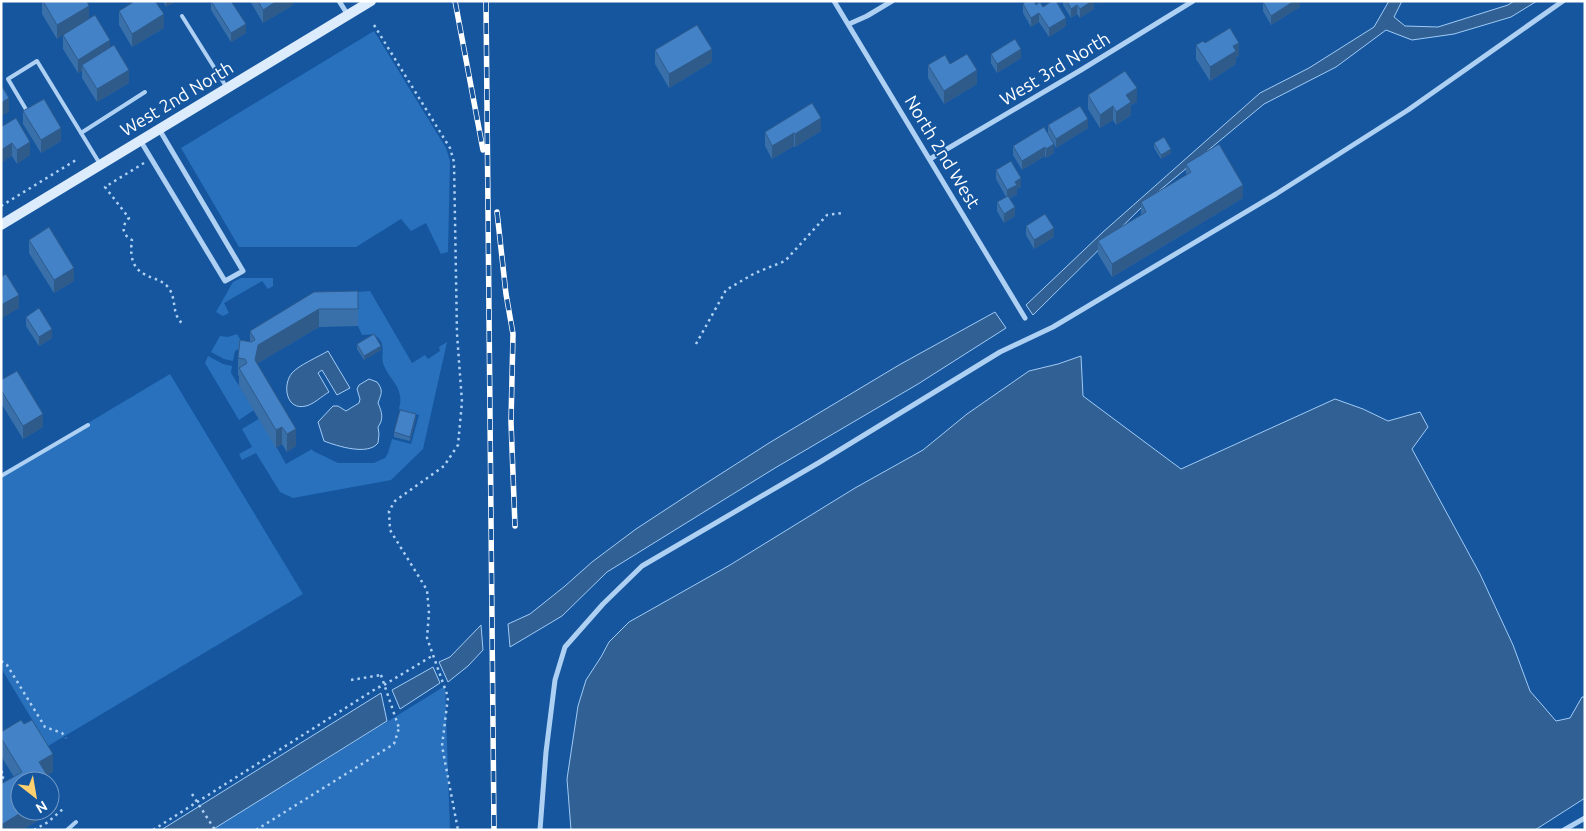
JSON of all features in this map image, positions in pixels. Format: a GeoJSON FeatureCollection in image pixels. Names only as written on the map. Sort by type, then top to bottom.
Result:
{"type":"FeatureCollection","features":[{"type":"Feature","properties":{"kind":"street"},"geometry":{"type":"LineString","coordinates":[[339,1],[348,15]]}},
{"type":"Feature","properties":{"kind":"street","name":"West 2nd North"},"geometry":{"type":"LineString","coordinates":[[1,225],[371,1]]}},
{"type":"Feature","properties":{"kind":"street","name":"North 2nd West"},"geometry":{"type":"LineString","coordinates":[[834,1],[1025,318]]}},
{"type":"Feature","properties":{"kind":"street"},"geometry":{"type":"LineString","coordinates":[[849,24],[892,1]]}},
{"type":"Feature","properties":{"kind":"street","name":"West 3rd North"},"geometry":{"type":"LineString","coordinates":[[930,159],[1194,1]]}},
{"type":"Feature","properties":{"kind":"street"},"geometry":{"type":"LineString","coordinates":[[540,830],[546,752],[555,680],[565,647],[642,566],[820,462],[1000,352],[1053,327],[1267,199],[1408,110],[1563,1]]}},
{"type":"Feature","properties":{"kind":"street"},"geometry":{"type":"LineString","coordinates":[[140,140],[225,281],[243,270],[159,129]]}},
{"type":"Feature","properties":{"kind":"street"},"geometry":{"type":"LineString","coordinates":[[1564,830],[1585,818]]}},
{"type":"Feature","properties":{"kind":"lane"},"geometry":{"type":"LineString","coordinates":[[182,16],[227,88]]}},
{"type":"Feature","properties":{"kind":"lane"},"geometry":{"type":"LineString","coordinates":[[28,111],[8,79],[38,61],[100,164]]}},
{"type":"Feature","properties":{"kind":"lane"},"geometry":{"type":"LineString","coordinates":[[81,133],[145,92]]}},
{"type":"Feature","properties":{"kind":"lane"},"geometry":{"type":"LineString","coordinates":[[1,476],[88,425]]}},
{"type":"Feature","properties":{"kind":"lane"},"geometry":{"type":"LineString","coordinates":[[67,830],[76,822]]}},
{"type":"Feature","properties":{"kind":"path"},"geometry":{"type":"LineString","coordinates":[[374,26],[450,148],[454,162],[457,334],[462,402],[458,445],[444,466],[395,501],[389,511],[390,530],[427,590],[429,614],[427,638],[448,697],[442,746],[458,830]]}},
{"type":"Feature","properties":{"kind":"path"},"geometry":{"type":"LineString","coordinates":[[1,206],[76,160]]}},
{"type":"Feature","properties":{"kind":"path"},"geometry":{"type":"LineString","coordinates":[[144,163],[105,187],[129,218],[124,224],[123,231],[126,237],[132,240],[130,252],[133,262],[144,274],[162,282],[168,287],[173,296],[175,315],[184,324]]}},
{"type":"Feature","properties":{"kind":"path"},"geometry":{"type":"LineString","coordinates":[[696,344],[726,290],[755,273],[785,261],[827,214],[842,213]]}},
{"type":"Feature","properties":{"kind":"path"},"geometry":{"type":"LineString","coordinates":[[153,830],[377,688],[384,686],[433,657]]}},
{"type":"Feature","properties":{"kind":"path"},"geometry":{"type":"LineString","coordinates":[[1,661],[7,665],[45,727],[62,733],[66,738]]}},
{"type":"Feature","properties":{"kind":"path"},"geometry":{"type":"LineString","coordinates":[[256,830],[394,744],[399,728],[381,675],[351,680]]}},
{"type":"Feature","properties":{"kind":"path"},"geometry":{"type":"LineString","coordinates":[[1,771],[4,775],[1,782]]}},
{"type":"Feature","properties":{"kind":"path"},"geometry":{"type":"LineString","coordinates":[[192,794],[215,829]]}},
{"type":"Feature","properties":{"kind":"path"},"geometry":{"type":"LineString","coordinates":[[34,830],[48,822],[64,808]]}},
{"type":"Feature","properties":{"kind":"shaded area"},"geometry":{"type":"Polygon","coordinates":[[[1389,1],[1402,1],[1394,17],[1405,26],[1438,27],[1508,5],[1514,1],[1537,1],[1511,17],[1454,34],[1412,40],[1386,30],[1336,67],[1264,104],[1153,196],[1033,315],[1026,305],[1103,232],[1260,93],[1309,68],[1374,27],[1389,1]]]}},
{"type":"Feature","properties":{"kind":"shaded area"},"geometry":{"type":"Polygon","coordinates":[[[374,31],[446,148],[450,161],[448,252],[441,254],[426,223],[411,231],[401,219],[356,247],[239,247],[181,148],[374,31]]]}},
{"type":"Feature","properties":{"kind":"shaded area"},"geometry":{"type":"Polygon","coordinates":[[[241,278],[273,278],[273,286],[268,289],[262,281],[224,303],[229,313],[223,316],[216,312],[233,282],[241,278]]]}},
{"type":"Feature","properties":{"kind":"shaded area"},"geometry":{"type":"Polygon","coordinates":[[[370,291],[412,363],[425,355],[428,359],[440,351],[439,347],[447,342],[423,449],[391,480],[293,498],[280,492],[256,453],[242,460],[239,454],[252,447],[242,429],[260,418],[286,464],[312,449],[338,463],[374,463],[385,458],[392,439],[411,444],[419,415],[399,409],[400,395],[396,384],[383,363],[383,349],[380,340],[374,335],[362,335],[358,326],[357,292],[370,291]]]}},
{"type":"Feature","properties":{"kind":"shaded area"},"geometry":{"type":"Polygon","coordinates":[[[995,312],[1006,328],[918,384],[775,468],[607,572],[562,616],[510,647],[508,624],[530,614],[592,562],[636,529],[769,443],[899,365],[995,312]]]}},
{"type":"Feature","properties":{"kind":"shaded area"},"geometry":{"type":"Polygon","coordinates":[[[237,334],[244,346],[235,351],[233,361],[224,359],[211,352],[220,336],[228,337],[237,334]]]}},
{"type":"Feature","properties":{"kind":"shaded area"},"geometry":{"type":"Polygon","coordinates":[[[328,351],[350,388],[337,395],[322,370],[318,373],[329,392],[309,405],[299,407],[294,405],[290,401],[287,390],[287,384],[292,373],[328,351]]]}},
{"type":"Feature","properties":{"kind":"shaded area"},"geometry":{"type":"Polygon","coordinates":[[[208,356],[223,364],[232,366],[231,373],[254,410],[239,420],[205,363],[208,356]]]}},
{"type":"Feature","properties":{"kind":"shaded area"},"geometry":{"type":"Polygon","coordinates":[[[1081,356],[1083,396],[1181,469],[1335,399],[1388,421],[1420,412],[1428,427],[1412,449],[1480,574],[1513,645],[1530,691],[1556,721],[1570,718],[1582,697],[1585,697],[1585,798],[1535,830],[571,830],[567,779],[578,706],[586,680],[609,642],[629,622],[730,565],[855,488],[923,450],[967,414],[1029,371],[1081,356]]]}},
{"type":"Feature","properties":{"kind":"shaded area"},"geometry":{"type":"Polygon","coordinates":[[[170,374],[303,594],[48,746],[1,668],[1,475],[170,374]]]}},
{"type":"Feature","properties":{"kind":"shaded area"},"geometry":{"type":"Polygon","coordinates":[[[369,379],[377,382],[381,390],[378,403],[382,415],[378,427],[378,443],[367,449],[352,449],[324,441],[318,422],[333,406],[338,406],[346,411],[359,403],[360,399],[357,389],[359,385],[369,379]]]}},
{"type":"Feature","properties":{"kind":"shaded area"},"geometry":{"type":"Polygon","coordinates":[[[481,625],[483,650],[468,666],[448,682],[439,662],[450,657],[481,625]]]}},
{"type":"Feature","properties":{"kind":"shaded area"},"geometry":{"type":"Polygon","coordinates":[[[433,667],[440,683],[400,709],[392,690],[433,667]]]}},
{"type":"Feature","properties":{"kind":"shaded area"},"geometry":{"type":"Polygon","coordinates":[[[445,686],[450,830],[212,830],[445,686]]]}},
{"type":"Feature","properties":{"kind":"shaded area"},"geometry":{"type":"Polygon","coordinates":[[[381,693],[387,721],[212,830],[161,830],[381,693]]]}},
{"type":"Feature","properties":{"kind":"building"},"geometry":{"type":"Polygon","coordinates":[[[43,1],[87,1],[89,6],[57,25],[43,1]]]}},
{"type":"Feature","properties":{"kind":"building"},"geometry":{"type":"Polygon","coordinates":[[[135,1],[155,1],[164,14],[132,34],[119,11],[135,1]]]}},
{"type":"Feature","properties":{"kind":"building"},"geometry":{"type":"Polygon","coordinates":[[[211,1],[231,1],[246,24],[231,33],[211,1]]]}},
{"type":"Feature","properties":{"kind":"building"},"geometry":{"type":"Polygon","coordinates":[[[258,1],[277,1],[263,10],[258,1]]]}},
{"type":"Feature","properties":{"kind":"building"},"geometry":{"type":"Polygon","coordinates":[[[1026,1],[1034,1],[1036,5],[1040,2],[1043,7],[1052,1],[1056,1],[1066,18],[1049,28],[1039,13],[1031,18],[1023,4],[1026,1]]]}},
{"type":"Feature","properties":{"kind":"building"},"geometry":{"type":"Polygon","coordinates":[[[1067,1],[1092,1],[1080,9],[1077,5],[1071,9],[1067,1]]]}},
{"type":"Feature","properties":{"kind":"building"},"geometry":{"type":"Polygon","coordinates":[[[1264,1],[1294,1],[1271,16],[1264,1]]]}},
{"type":"Feature","properties":{"kind":"building"},"geometry":{"type":"Polygon","coordinates":[[[95,15],[110,40],[78,60],[63,35],[95,15]]]}},
{"type":"Feature","properties":{"kind":"building"},"geometry":{"type":"Polygon","coordinates":[[[697,25],[712,49],[669,74],[655,50],[697,25]]]}},
{"type":"Feature","properties":{"kind":"building"},"geometry":{"type":"Polygon","coordinates":[[[1230,28],[1239,43],[1233,46],[1236,51],[1210,67],[1196,45],[1203,41],[1205,43],[1230,28]]]}},
{"type":"Feature","properties":{"kind":"building"},"geometry":{"type":"Polygon","coordinates":[[[1015,39],[1021,49],[997,64],[991,54],[1015,39]]]}},
{"type":"Feature","properties":{"kind":"building"},"geometry":{"type":"Polygon","coordinates":[[[114,45],[129,70],[97,89],[82,65],[114,45]]]}},
{"type":"Feature","properties":{"kind":"building"},"geometry":{"type":"Polygon","coordinates":[[[967,54],[977,70],[944,91],[928,65],[945,55],[950,64],[967,54]]]}},
{"type":"Feature","properties":{"kind":"building"},"geometry":{"type":"Polygon","coordinates":[[[1125,71],[1137,88],[1126,95],[1131,102],[1116,112],[1113,106],[1100,115],[1088,95],[1125,71]]]}},
{"type":"Feature","properties":{"kind":"building"},"geometry":{"type":"Polygon","coordinates":[[[1,85],[9,98],[1,103],[1,85]]]}},
{"type":"Feature","properties":{"kind":"building"},"geometry":{"type":"Polygon","coordinates":[[[44,99],[61,128],[41,140],[23,111],[44,99]]]}},
{"type":"Feature","properties":{"kind":"building"},"geometry":{"type":"Polygon","coordinates":[[[812,103],[821,118],[772,146],[765,132],[812,103]]]}},
{"type":"Feature","properties":{"kind":"building"},"geometry":{"type":"Polygon","coordinates":[[[1080,106],[1088,119],[1056,139],[1048,125],[1080,106]]]}},
{"type":"Feature","properties":{"kind":"building"},"geometry":{"type":"Polygon","coordinates":[[[16,118],[30,142],[17,150],[12,143],[1,150],[1,127],[16,118]]]}},
{"type":"Feature","properties":{"kind":"building"},"geometry":{"type":"Polygon","coordinates":[[[1044,127],[1054,144],[1046,149],[1045,147],[1022,161],[1013,146],[1044,127]]]}},
{"type":"Feature","properties":{"kind":"building"},"geometry":{"type":"Polygon","coordinates":[[[1164,137],[1171,149],[1161,155],[1154,143],[1164,137]]]}},
{"type":"Feature","properties":{"kind":"building"},"geometry":{"type":"Polygon","coordinates":[[[1219,144],[1243,185],[1112,264],[1098,241],[1146,212],[1141,202],[1191,172],[1186,164],[1219,144]]]}},
{"type":"Feature","properties":{"kind":"building"},"geometry":{"type":"Polygon","coordinates":[[[1011,161],[1021,178],[1015,182],[1017,185],[1007,190],[996,170],[1011,161]]]}},
{"type":"Feature","properties":{"kind":"building"},"geometry":{"type":"Polygon","coordinates":[[[1008,196],[1015,207],[1004,214],[997,202],[1008,196]]]}},
{"type":"Feature","properties":{"kind":"building"},"geometry":{"type":"Polygon","coordinates":[[[1045,214],[1054,228],[1034,240],[1026,226],[1045,214]]]}},
{"type":"Feature","properties":{"kind":"building"},"geometry":{"type":"Polygon","coordinates":[[[49,227],[74,268],[54,280],[29,240],[49,227]]]}},
{"type":"Feature","properties":{"kind":"building"},"geometry":{"type":"Polygon","coordinates":[[[6,274],[19,295],[1,305],[1,277],[6,274]]]}},
{"type":"Feature","properties":{"kind":"building"},"geometry":{"type":"Polygon","coordinates":[[[358,291],[358,309],[319,309],[258,345],[255,360],[296,429],[287,434],[282,427],[276,430],[239,368],[247,363],[245,359],[238,358],[240,340],[251,342],[255,340],[250,331],[314,292],[358,291]]]}},
{"type":"Feature","properties":{"kind":"building"},"geometry":{"type":"Polygon","coordinates":[[[39,308],[52,329],[39,337],[26,317],[39,308]]]}},
{"type":"Feature","properties":{"kind":"building"},"geometry":{"type":"Polygon","coordinates":[[[374,334],[381,346],[364,356],[357,344],[374,334]]]}},
{"type":"Feature","properties":{"kind":"building"},"geometry":{"type":"Polygon","coordinates":[[[17,371],[43,414],[23,426],[1,390],[1,380],[17,371]]]}},
{"type":"Feature","properties":{"kind":"building"},"geometry":{"type":"Polygon","coordinates":[[[400,410],[416,414],[410,437],[394,432],[400,410]]]}},
{"type":"Feature","properties":{"kind":"building"},"geometry":{"type":"Polygon","coordinates":[[[21,720],[24,724],[32,720],[53,754],[39,762],[45,771],[21,771],[1,738],[1,732],[21,720]]]}},
{"type":"Feature","properties":{"kind":"building"},"geometry":{"type":"Polygon","coordinates":[[[10,779],[10,820],[1,825],[1,784],[10,779]]]}},
{"type":"Feature","properties":{"kind":"railway"},"geometry":{"type":"LineString","coordinates":[[455,1],[483,150]]}},
{"type":"Feature","properties":{"kind":"railway"},"geometry":{"type":"LineString","coordinates":[[486,1],[494,830]]}},
{"type":"Feature","properties":{"kind":"railway"},"geometry":{"type":"LineString","coordinates":[[497,212],[506,294],[513,334],[511,422],[515,526]]}}]}
